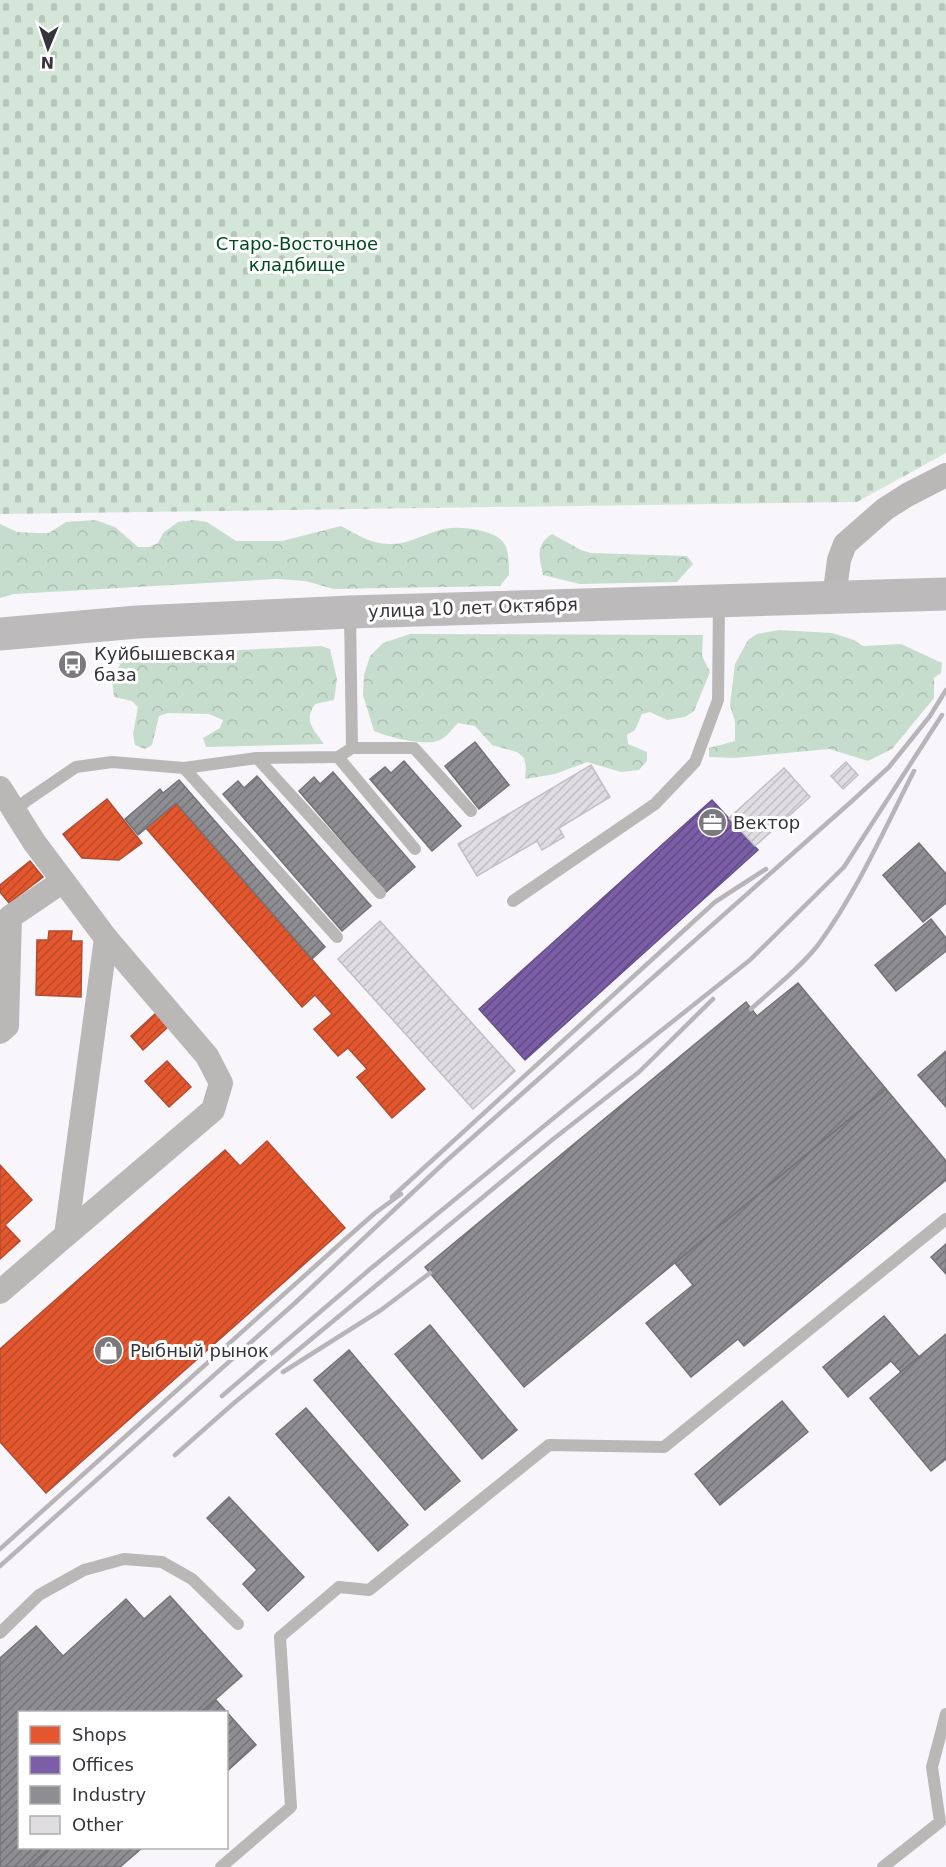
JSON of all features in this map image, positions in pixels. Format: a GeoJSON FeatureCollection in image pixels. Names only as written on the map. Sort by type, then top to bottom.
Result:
{"type":"FeatureCollection","features":[{"type":"Feature","properties":{"kind":"main road","name":"улица 10 лет Октября"},"geometry":{"type":"LineString","coordinates":[[0,634],[137,622],[350,612],[946,594]]}},
{"type":"Feature","properties":{"kind":"street"},"geometry":{"type":"LineString","coordinates":[[834,598],[839,560],[845,544],[885,510],[907,495],[946,475]]}},
{"type":"Feature","properties":{"kind":"street"},"geometry":{"type":"LineString","coordinates":[[0,788],[34,842],[63,881],[106,938],[207,1056],[221,1083],[213,1110],[0,1292]]}},
{"type":"Feature","properties":{"kind":"street"},"geometry":{"type":"LineString","coordinates":[[0,1032],[7,1026],[10,917],[63,881]]}},
{"type":"Feature","properties":{"kind":"street"},"geometry":{"type":"LineString","coordinates":[[66,1234],[106,938]]}},
{"type":"Feature","properties":{"kind":"lane"},"geometry":{"type":"LineString","coordinates":[[513,901],[655,804],[695,762],[718,700],[719,600]]}},
{"type":"Feature","properties":{"kind":"lane"},"geometry":{"type":"LineString","coordinates":[[350,612],[352,748]]}},
{"type":"Feature","properties":{"kind":"lane"},"geometry":{"type":"LineString","coordinates":[[15,811],[76,767],[112,762],[184,768],[257,758],[338,757],[352,748],[414,748],[471,811]]}},
{"type":"Feature","properties":{"kind":"lane"},"geometry":{"type":"LineString","coordinates":[[338,757],[415,849]]}},
{"type":"Feature","properties":{"kind":"lane"},"geometry":{"type":"LineString","coordinates":[[257,758],[380,893]]}},
{"type":"Feature","properties":{"kind":"lane"},"geometry":{"type":"LineString","coordinates":[[184,768],[337,937]]}},
{"type":"Feature","properties":{"kind":"lane"},"geometry":{"type":"LineString","coordinates":[[220,1867],[291,1807],[280,1637],[339,1587],[369,1590],[549,1445],[664,1447],[946,1219]]}},
{"type":"Feature","properties":{"kind":"lane"},"geometry":{"type":"LineString","coordinates":[[0,1633],[39,1595],[84,1570],[124,1559],[162,1562],[192,1579],[238,1624]]}},
{"type":"Feature","properties":{"kind":"lane"},"geometry":{"type":"LineString","coordinates":[[883,1867],[943,1825],[932,1767],[946,1714]]}},
{"type":"Feature","properties":{"kind":"green space","name":"Старо-Восточное кладбище"},"geometry":{"type":"Polygon","coordinates":[[[0,0],[946,0],[946,453],[857,502],[0,514],[0,0]]]}},
{"type":"Feature","properties":{"kind":"green space"},"geometry":{"type":"Polygon","coordinates":[[[95,520],[115,527],[138,547],[149,547],[158,543],[163,533],[178,522],[193,520],[207,522],[236,541],[282,541],[341,526],[382,544],[397,544],[444,529],[474,529],[497,537],[503,542],[508,553],[509,575],[500,586],[334,589],[305,581],[277,579],[14,594],[0,598],[0,524],[17,532],[49,533],[66,522],[95,520]]]}},
{"type":"Feature","properties":{"kind":"green space"},"geometry":{"type":"Polygon","coordinates":[[[552,534],[591,553],[687,556],[693,564],[677,582],[580,584],[543,575],[540,548],[546,538],[552,534]]]}},
{"type":"Feature","properties":{"kind":"green space"},"geometry":{"type":"Polygon","coordinates":[[[779,630],[832,633],[854,640],[863,646],[901,644],[942,663],[941,673],[934,678],[934,698],[892,749],[868,761],[829,749],[734,758],[709,757],[709,748],[735,741],[735,722],[730,705],[735,664],[748,640],[757,634],[779,630]]]}},
{"type":"Feature","properties":{"kind":"green space"},"geometry":{"type":"Polygon","coordinates":[[[410,634],[703,635],[702,656],[710,672],[694,711],[685,717],[667,720],[650,712],[642,714],[635,730],[627,735],[628,744],[647,752],[647,761],[639,770],[621,772],[587,762],[555,774],[525,779],[524,758],[517,752],[492,745],[475,726],[458,723],[443,739],[434,742],[417,742],[374,731],[363,695],[364,675],[370,656],[383,643],[410,634]]]}},
{"type":"Feature","properties":{"kind":"green space"},"geometry":{"type":"Polygon","coordinates":[[[321,646],[330,649],[337,679],[334,700],[315,704],[310,716],[311,725],[324,744],[206,747],[203,738],[220,728],[223,720],[209,714],[168,713],[159,716],[152,745],[145,749],[135,745],[133,734],[138,707],[132,701],[114,697],[112,679],[122,661],[141,655],[321,646]]]}},
{"type":"Feature","properties":{"kind":"building: Shops"},"geometry":{"type":"Polygon","coordinates":[[[107,799],[142,843],[119,860],[82,858],[63,834],[107,799]]]}},
{"type":"Feature","properties":{"kind":"building: Shops"},"geometry":{"type":"Polygon","coordinates":[[[176,803],[425,1089],[392,1118],[357,1077],[367,1069],[348,1048],[338,1056],[314,1029],[332,1014],[315,995],[302,1007],[146,828],[176,803]]]}},
{"type":"Feature","properties":{"kind":"building: Shops"},"geometry":{"type":"Polygon","coordinates":[[[30,861],[43,877],[9,903],[0,892],[0,885],[30,861]]]}},
{"type":"Feature","properties":{"kind":"building: Shops"},"geometry":{"type":"Polygon","coordinates":[[[49,931],[72,931],[71,941],[82,941],[81,997],[36,995],[37,940],[48,940],[49,931]]]}},
{"type":"Feature","properties":{"kind":"building: Shops"},"geometry":{"type":"Polygon","coordinates":[[[156,1013],[168,1027],[143,1050],[131,1036],[156,1013]]]}},
{"type":"Feature","properties":{"kind":"building: Shops"},"geometry":{"type":"Polygon","coordinates":[[[167,1061],[191,1087],[169,1107],[145,1081],[167,1061]]]}},
{"type":"Feature","properties":{"kind":"building: Shops"},"geometry":{"type":"Polygon","coordinates":[[[267,1141],[345,1228],[46,1493],[0,1442],[0,1349],[225,1150],[240,1166],[267,1141]]]}},
{"type":"Feature","properties":{"kind":"building: Shops"},"geometry":{"type":"Polygon","coordinates":[[[0,1165],[32,1200],[5,1225],[20,1241],[0,1259],[0,1165]]]}},
{"type":"Feature","properties":{"kind":"building: Offices"},"geometry":{"type":"Polygon","coordinates":[[[712,800],[758,850],[525,1060],[479,1009],[712,800]]]}},
{"type":"Feature","properties":{"kind":"building: Industry"},"geometry":{"type":"Polygon","coordinates":[[[475,742],[509,785],[479,809],[445,766],[475,742]]]}},
{"type":"Feature","properties":{"kind":"building: Industry"},"geometry":{"type":"Polygon","coordinates":[[[404,761],[461,826],[432,851],[370,779],[385,767],[391,773],[404,761]]]}},
{"type":"Feature","properties":{"kind":"building: Industry"},"geometry":{"type":"Polygon","coordinates":[[[333,772],[415,867],[386,892],[299,791],[314,777],[320,784],[333,772]]]}},
{"type":"Feature","properties":{"kind":"building: Industry"},"geometry":{"type":"Polygon","coordinates":[[[257,776],[371,906],[342,931],[223,794],[238,781],[244,788],[257,776]]]}},
{"type":"Feature","properties":{"kind":"building: Industry"},"geometry":{"type":"Polygon","coordinates":[[[179,780],[325,947],[312,959],[176,803],[138,835],[125,819],[160,789],[163,793],[179,780]]]}},
{"type":"Feature","properties":{"kind":"building: Industry"},"geometry":{"type":"Polygon","coordinates":[[[919,843],[946,874],[946,903],[923,922],[883,875],[919,843]]]}},
{"type":"Feature","properties":{"kind":"building: Industry"},"geometry":{"type":"Polygon","coordinates":[[[931,919],[946,938],[946,951],[896,991],[875,965],[931,919]]]}},
{"type":"Feature","properties":{"kind":"building: Industry"},"geometry":{"type":"Polygon","coordinates":[[[798,983],[886,1089],[524,1387],[425,1267],[746,1002],[757,1016],[798,983]]]}},
{"type":"Feature","properties":{"kind":"building: Industry"},"geometry":{"type":"Polygon","coordinates":[[[946,1051],[946,1107],[918,1075],[946,1051]]]}},
{"type":"Feature","properties":{"kind":"building: Industry"},"geometry":{"type":"Polygon","coordinates":[[[886,1089],[946,1161],[946,1180],[744,1346],[738,1339],[691,1377],[646,1323],[693,1285],[675,1263],[886,1089]]]}},
{"type":"Feature","properties":{"kind":"building: Industry"},"geometry":{"type":"Polygon","coordinates":[[[946,1244],[946,1274],[931,1257],[946,1244]]]}},
{"type":"Feature","properties":{"kind":"building: Industry"},"geometry":{"type":"Polygon","coordinates":[[[884,1316],[919,1357],[901,1372],[891,1361],[848,1397],[823,1367],[884,1316]]]}},
{"type":"Feature","properties":{"kind":"building: Industry"},"geometry":{"type":"Polygon","coordinates":[[[430,1325],[517,1430],[482,1459],[395,1354],[430,1325]]]}},
{"type":"Feature","properties":{"kind":"building: Industry"},"geometry":{"type":"Polygon","coordinates":[[[946,1334],[946,1459],[931,1471],[870,1398],[946,1334]]]}},
{"type":"Feature","properties":{"kind":"building: Industry"},"geometry":{"type":"Polygon","coordinates":[[[349,1350],[460,1481],[425,1510],[314,1380],[349,1350]]]}},
{"type":"Feature","properties":{"kind":"building: Industry"},"geometry":{"type":"Polygon","coordinates":[[[782,1401],[808,1432],[720,1505],[695,1474],[782,1401]]]}},
{"type":"Feature","properties":{"kind":"building: Industry"},"geometry":{"type":"Polygon","coordinates":[[[306,1408],[408,1525],[378,1551],[276,1434],[306,1408]]]}},
{"type":"Feature","properties":{"kind":"building: Industry"},"geometry":{"type":"Polygon","coordinates":[[[229,1497],[304,1577],[268,1611],[243,1584],[257,1570],[207,1518],[229,1497]]]}},
{"type":"Feature","properties":{"kind":"building: Industry"},"geometry":{"type":"Polygon","coordinates":[[[170,1596],[242,1676],[202,1711],[18,1711],[18,1849],[49,1849],[28,1867],[0,1867],[0,1658],[36,1626],[63,1656],[126,1599],[144,1619],[170,1596]]]}},
{"type":"Feature","properties":{"kind":"building: Industry"},"geometry":{"type":"Polygon","coordinates":[[[216,1700],[226,1711],[202,1711],[216,1700]]]}},
{"type":"Feature","properties":{"kind":"building: Industry"},"geometry":{"type":"Polygon","coordinates":[[[228,1714],[256,1745],[228,1770],[228,1714]]]}},
{"type":"Feature","properties":{"kind":"building: Industry"},"geometry":{"type":"Polygon","coordinates":[[[49,1849],[141,1849],[120,1867],[28,1867],[49,1849]]]}},
{"type":"Feature","properties":{"kind":"building: Other"},"geometry":{"type":"Polygon","coordinates":[[[846,762],[858,775],[843,789],[831,776],[846,762]]]}},
{"type":"Feature","properties":{"kind":"building: Other"},"geometry":{"type":"Polygon","coordinates":[[[591,765],[610,797],[559,828],[564,837],[542,850],[537,841],[477,876],[458,844],[591,765]]]}},
{"type":"Feature","properties":{"kind":"building: Other"},"geometry":{"type":"Polygon","coordinates":[[[784,768],[810,797],[755,846],[729,818],[784,768]]]}},
{"type":"Feature","properties":{"kind":"building: Other"},"geometry":{"type":"Polygon","coordinates":[[[380,921],[515,1071],[473,1109],[338,959],[380,921]]]}},
{"type":"Feature","properties":{"kind":"railway"},"geometry":{"type":"LineString","coordinates":[[0,1566],[295,1303],[445,1162],[889,767],[930,716],[946,690]]}},
{"type":"Feature","properties":{"kind":"railway"},"geometry":{"type":"LineString","coordinates":[[222,1396],[369,1270],[750,960],[844,867],[942,715]]}},
{"type":"Feature","properties":{"kind":"railway"},"geometry":{"type":"LineString","coordinates":[[751,1009],[803,962],[832,925],[869,860],[914,771]]}},
{"type":"Feature","properties":{"kind":"railway"},"geometry":{"type":"LineString","coordinates":[[392,1197],[715,902],[766,869]]}},
{"type":"Feature","properties":{"kind":"railway"},"geometry":{"type":"LineString","coordinates":[[175,1455],[234,1403],[552,1140],[639,1072],[713,999]]}},
{"type":"Feature","properties":{"kind":"railway"},"geometry":{"type":"LineString","coordinates":[[0,1549],[341,1243],[401,1194]]}},
{"type":"Feature","properties":{"kind":"railway"},"geometry":{"type":"LineString","coordinates":[[283,1372],[381,1310],[430,1273]]}},
{"type":"Feature","properties":{"kind":"place","name":"Куйбышевская база"},"geometry":{"type":"Point","coordinates":[73,664]}},
{"type":"Feature","properties":{"kind":"place","name":"Вектор"},"geometry":{"type":"Point","coordinates":[712,823]}},
{"type":"Feature","properties":{"kind":"place","name":"Рыбный рынок"},"geometry":{"type":"Point","coordinates":[109,1351]}}]}
